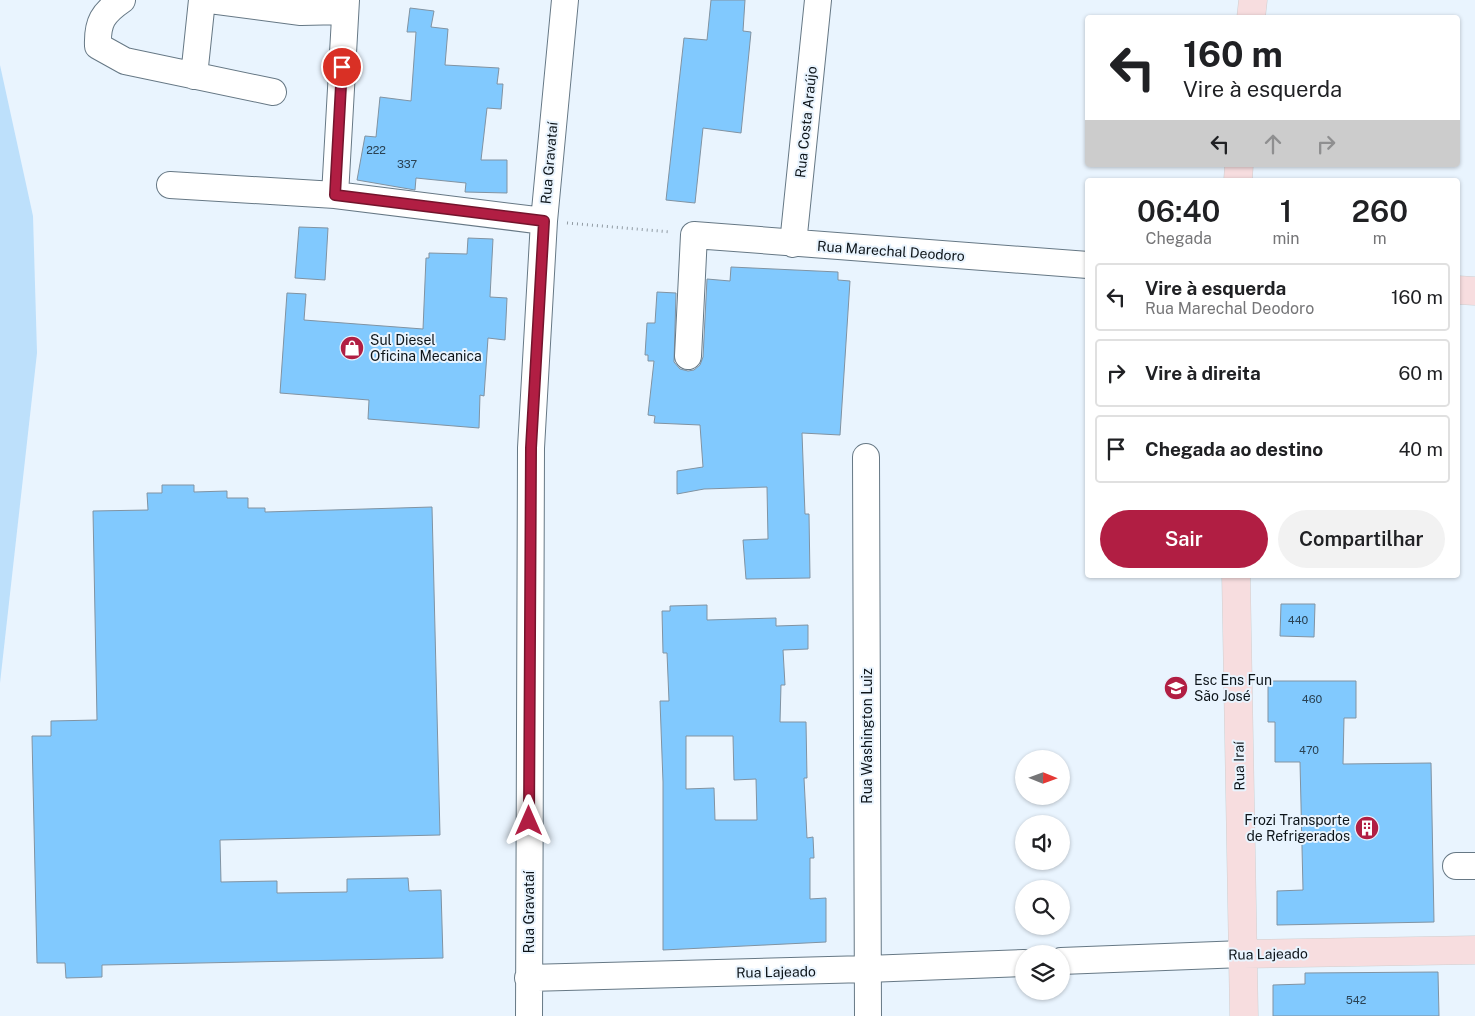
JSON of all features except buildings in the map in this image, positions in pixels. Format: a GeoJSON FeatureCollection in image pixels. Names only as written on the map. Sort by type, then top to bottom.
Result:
{"type":"FeatureCollection","features":[{"type":"Feature","properties":{"kind":"main road"},"geometry":{"type":"LineString","coordinates":[[1251,15],[1253,0]]}},
{"type":"Feature","properties":{"kind":"main road"},"geometry":{"type":"LineString","coordinates":[[1460,290],[1475,291]]}},
{"type":"Feature","properties":{"kind":"main road","name":"Rua Iraí"},"geometry":{"type":"LineString","coordinates":[[1236,578],[1244,1016]]}},
{"type":"Feature","properties":{"kind":"main road","name":"Rua Lajeado"},"geometry":{"type":"LineString","coordinates":[[1243,954],[1475,950]]}},
{"type":"Feature","properties":{"kind":"street"},"geometry":{"type":"LineString","coordinates":[[122,0],[106,11],[97,30],[98,46],[125,61],[273,92]]}},
{"type":"Feature","properties":{"kind":"street"},"geometry":{"type":"LineString","coordinates":[[194,76],[202,0]]}},
{"type":"Feature","properties":{"kind":"street"},"geometry":{"type":"LineString","coordinates":[[210,0],[301,12],[345,6],[335,195]]}},
{"type":"Feature","properties":{"kind":"street","name":"Rua Gravataí"},"geometry":{"type":"LineString","coordinates":[[529,1016],[531,448],[544,221],[564,0]]}},
{"type":"Feature","properties":{"kind":"street","name":"Rua Costa Araújo"},"geometry":{"type":"LineString","coordinates":[[793,244],[818,0]]}},
{"type":"Feature","properties":{"kind":"street"},"geometry":{"type":"LineString","coordinates":[[170,185],[335,195],[544,221]]}},
{"type":"Feature","properties":{"kind":"street"},"geometry":{"type":"LineString","coordinates":[[685,234],[688,356]]}},
{"type":"Feature","properties":{"kind":"street","name":"Rua Marechal Deodoro"},"geometry":{"type":"LineString","coordinates":[[685,234],[793,244],[1085,265]]}},
{"type":"Feature","properties":{"kind":"street","name":"Rua Washington Luiz"},"geometry":{"type":"LineString","coordinates":[[866,457],[868,1016]]}},
{"type":"Feature","properties":{"kind":"street","name":"Rua Lajeado"},"geometry":{"type":"LineString","coordinates":[[1070,961],[1243,954]]}},
{"type":"Feature","properties":{"kind":"street","name":"Rua Lajeado"},"geometry":{"type":"LineString","coordinates":[[528,978],[1015,963]]}},
{"type":"Feature","properties":{"kind":"path"},"geometry":{"type":"LineString","coordinates":[[544,221],[634,227],[685,234]]}},
{"type":"Feature","properties":{"kind":"water"},"geometry":{"type":"Polygon","coordinates":[[[0,65],[33,216],[37,353],[0,683],[0,65]]]}},
{"type":"Feature","properties":{"kind":"place","name":"Sul Diesel Oficina Mecanica"},"geometry":{"type":"Point","coordinates":[352,348]}},
{"type":"Feature","properties":{"kind":"place","name":"Esc Ens Fun São José"},"geometry":{"type":"Point","coordinates":[1176,688]}},
{"type":"Feature","properties":{"kind":"place","name":"Frozi Transporte de Refrigerados"},"geometry":{"type":"Point","coordinates":[1367,828]}},
{"type":"Feature","properties":{"kind":"route"},"geometry":{"type":"LineString","coordinates":[[342,67],[335,195],[544,221],[531,448],[529,821]]}}]}
